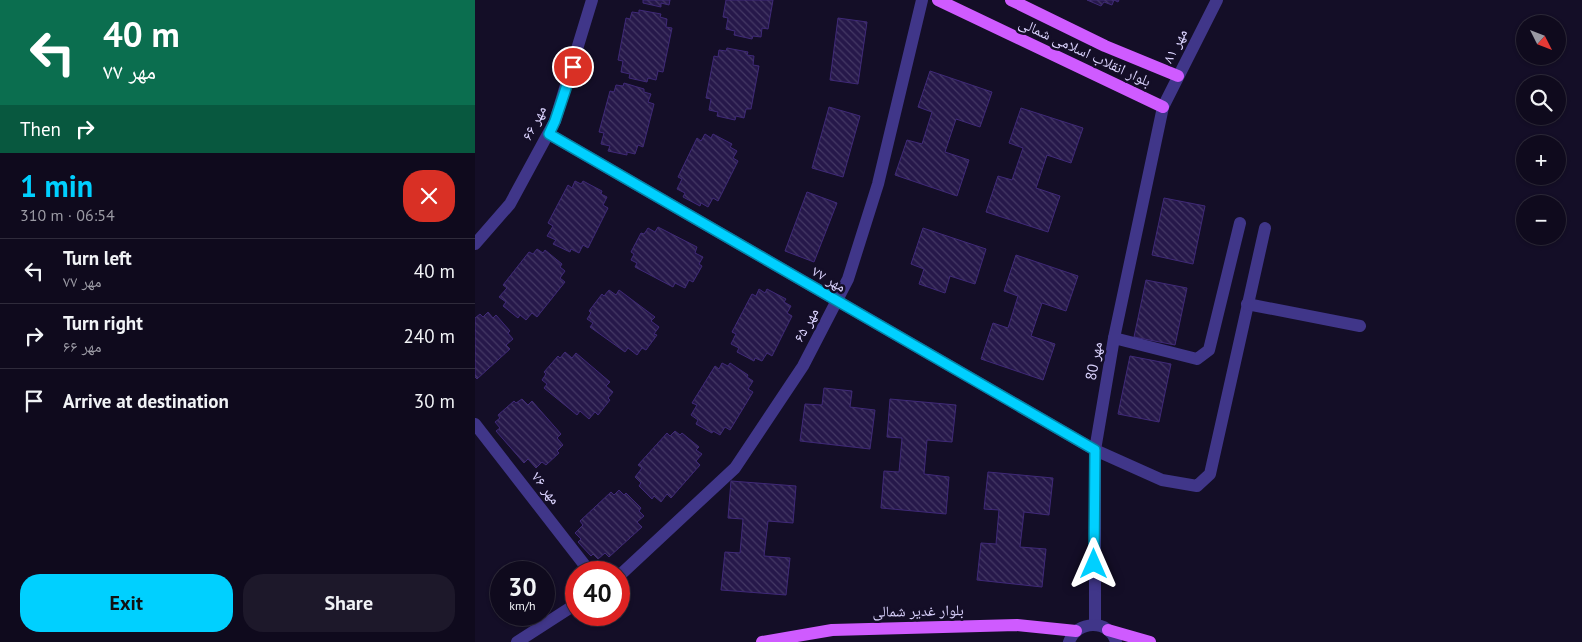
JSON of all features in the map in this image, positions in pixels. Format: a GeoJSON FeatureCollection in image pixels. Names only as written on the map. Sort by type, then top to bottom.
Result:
{"type":"FeatureCollection","features":[{"type":"Feature","properties":{"kind":"main road","name":"بلوار انقلاب اسلامی شمالی"},"geometry":{"type":"LineString","coordinates":[[938,0],[1163,107]]}},
{"type":"Feature","properties":{"kind":"main road","name":"بلوار انقلاب اسلامی شمالی"},"geometry":{"type":"LineString","coordinates":[[1011,0],[1105,46],[1178,76]]}},
{"type":"Feature","properties":{"kind":"main road","name":"بلوار غدیر شمالی"},"geometry":{"type":"LineString","coordinates":[[762,642],[832,630],[1017,625],[1072,636]]}},
{"type":"Feature","properties":{"kind":"main road"},"geometry":{"type":"LineString","coordinates":[[1108,630],[1150,642]]}},
{"type":"Feature","properties":{"kind":"street","name":"مهر ۶۶"},"geometry":{"type":"LineString","coordinates":[[475,244],[510,204],[549,134],[555,121],[592,0]]}},
{"type":"Feature","properties":{"kind":"street","name":"مهر ۶۵"},"geometry":{"type":"LineString","coordinates":[[630,566],[735,468],[803,366],[848,279],[878,184],[922,0]]}},
{"type":"Feature","properties":{"kind":"street","name":"مهر ۸۱"},"geometry":{"type":"LineString","coordinates":[[1163,107],[1217,0]]}},
{"type":"Feature","properties":{"kind":"street","name":"مهر 80"},"geometry":{"type":"LineString","coordinates":[[1095,625],[1095,450],[1114,338],[1163,107]]}},
{"type":"Feature","properties":{"kind":"street","name":"مهر ۷۷"},"geometry":{"type":"LineString","coordinates":[[549,134],[836,302],[1095,450],[1162,480],[1197,486],[1210,474],[1247,304]]}},
{"type":"Feature","properties":{"kind":"street"},"geometry":{"type":"LineString","coordinates":[[1114,338],[1197,359],[1209,350],[1240,222]]}},
{"type":"Feature","properties":{"kind":"street"},"geometry":{"type":"LineString","coordinates":[[1265,228],[1247,304],[1360,326]]}},
{"type":"Feature","properties":{"kind":"street","name":"مهر ۷۶"},"geometry":{"type":"LineString","coordinates":[[475,424],[582,561]]}},
{"type":"Feature","properties":{"kind":"street"},"geometry":{"type":"LineString","coordinates":[[517,642],[565,611]]}},
{"type":"Feature","properties":{"kind":"street"},"geometry":{"type":"LineString","coordinates":[[1072,636],[1085,626],[1095,625],[1108,630],[1116,642]]}},
{"type":"Feature","properties":{"kind":"building"},"geometry":{"type":"Polygon","coordinates":[[[643,0],[670,0],[669,5],[661,3],[661,7],[643,3],[643,0]]]}},
{"type":"Feature","properties":{"kind":"building"},"geometry":{"type":"Polygon","coordinates":[[[726,0],[773,0],[768,29],[762,28],[761,37],[753,36],[752,39],[734,35],[735,31],[726,29],[728,18],[723,17],[726,0]]]}},
{"type":"Feature","properties":{"kind":"building"},"geometry":{"type":"Polygon","coordinates":[[[1087,0],[1114,0],[1112,5],[1104,2],[1101,6],[1087,0]]]}},
{"type":"Feature","properties":{"kind":"building"},"geometry":{"type":"Polygon","coordinates":[[[639,10],[661,14],[660,17],[667,19],[666,27],[672,28],[663,72],[658,71],[656,80],[648,78],[647,82],[629,78],[630,74],[621,72],[623,61],[618,60],[626,18],[630,19],[632,12],[639,13],[639,10]]]}},
{"type":"Feature","properties":{"kind":"building"},"geometry":{"type":"Polygon","coordinates":[[[838,18],[867,22],[858,84],[830,80],[838,18]]]}},
{"type":"Feature","properties":{"kind":"building"},"geometry":{"type":"Polygon","coordinates":[[[727,48],[748,52],[747,55],[754,56],[753,65],[759,66],[751,109],[746,109],[744,118],[736,116],[735,120],[717,116],[718,112],[709,110],[711,99],[706,98],[714,56],[718,57],[719,50],[726,51],[727,48]]]}},
{"type":"Feature","properties":{"kind":"building"},"geometry":{"type":"Polygon","coordinates":[[[930,71],[992,92],[980,127],[956,119],[945,152],[969,160],[957,196],[895,175],[907,140],[922,144],[932,112],[918,107],[930,71]]]}},
{"type":"Feature","properties":{"kind":"building"},"geometry":{"type":"Polygon","coordinates":[[[624,83],[644,89],[644,92],[651,94],[648,102],[654,104],[643,147],[638,145],[635,154],[627,152],[627,155],[608,151],[610,146],[601,144],[604,133],[599,132],[610,91],[614,92],[616,85],[623,86],[624,83]]]}},
{"type":"Feature","properties":{"kind":"building"},"geometry":{"type":"Polygon","coordinates":[[[829,107],[860,116],[843,177],[812,168],[829,107]]]}},
{"type":"Feature","properties":{"kind":"building"},"geometry":{"type":"Polygon","coordinates":[[[1021,108],[1083,128],[1071,163],[1047,155],[1036,188],[1060,196],[1048,232],[986,212],[998,176],[1012,180],[1023,148],[1009,143],[1021,108]]]}},
{"type":"Feature","properties":{"kind":"building"},"geometry":{"type":"Polygon","coordinates":[[[705,134],[711,138],[713,134],[732,144],[730,147],[737,151],[733,158],[738,161],[718,201],[713,198],[708,207],[701,203],[700,206],[683,197],[685,193],[677,189],[682,179],[678,177],[697,138],[701,141],[705,134]]]}},
{"type":"Feature","properties":{"kind":"building"},"geometry":{"type":"Polygon","coordinates":[[[575,181],[581,184],[583,181],[602,191],[601,194],[607,197],[603,205],[608,208],[588,248],[583,245],[579,253],[571,249],[570,252],[553,244],[556,240],[547,236],[553,226],[548,223],[568,185],[572,188],[575,181]]]}},
{"type":"Feature","properties":{"kind":"building"},"geometry":{"type":"Polygon","coordinates":[[[807,192],[837,203],[814,262],[785,251],[807,192]]]}},
{"type":"Feature","properties":{"kind":"building"},"geometry":{"type":"Polygon","coordinates":[[[1164,198],[1205,206],[1193,264],[1152,255],[1164,198]]]}},
{"type":"Feature","properties":{"kind":"building"},"geometry":{"type":"Polygon","coordinates":[[[658,227],[697,247],[695,253],[703,257],[699,264],[702,266],[693,282],[689,280],[685,288],[675,283],[673,287],[635,267],[637,263],[631,260],[634,254],[631,252],[641,233],[644,234],[648,228],[655,232],[658,227]]]}},
{"type":"Feature","properties":{"kind":"building"},"geometry":{"type":"Polygon","coordinates":[[[923,228],[986,249],[975,284],[950,276],[945,293],[919,284],[924,269],[911,264],[923,228]]]}},
{"type":"Feature","properties":{"kind":"building"},"geometry":{"type":"Polygon","coordinates":[[[537,249],[543,253],[545,250],[562,264],[560,267],[565,271],[560,278],[565,282],[537,317],[532,313],[526,320],[520,315],[518,318],[503,306],[506,302],[499,297],[507,288],[503,285],[529,252],[533,254],[537,249]]]}},
{"type":"Feature","properties":{"kind":"building"},"geometry":{"type":"Polygon","coordinates":[[[1016,255],[1078,276],[1066,311],[1042,303],[1031,336],[1055,344],[1043,380],[981,359],[993,323],[1008,328],[1018,296],[1004,291],[1016,255]]]}},
{"type":"Feature","properties":{"kind":"building"},"geometry":{"type":"Polygon","coordinates":[[[1146,280],[1187,288],[1175,345],[1134,337],[1146,280]]]}},
{"type":"Feature","properties":{"kind":"building"},"geometry":{"type":"Polygon","coordinates":[[[759,289],[765,293],[767,289],[786,299],[784,302],[791,306],[787,313],[792,316],[772,356],[767,353],[762,361],[755,358],[754,361],[737,352],[739,348],[731,344],[736,334],[732,332],[752,294],[756,296],[759,289]]]}},
{"type":"Feature","properties":{"kind":"building"},"geometry":{"type":"Polygon","coordinates":[[[609,290],[616,295],[619,290],[655,317],[651,321],[659,327],[654,334],[657,335],[646,350],[642,348],[637,355],[628,348],[625,352],[590,327],[593,323],[587,319],[591,313],[589,311],[602,294],[604,296],[609,290]]]}},
{"type":"Feature","properties":{"kind":"building"},"geometry":{"type":"Polygon","coordinates":[[[488,312],[493,318],[496,315],[510,331],[508,333],[513,339],[506,345],[510,349],[477,379],[475,377],[475,318],[480,314],[483,317],[488,312]]]}},
{"type":"Feature","properties":{"kind":"building"},"geometry":{"type":"Polygon","coordinates":[[[565,352],[572,358],[576,353],[610,382],[606,386],[613,392],[608,398],[610,400],[598,415],[595,412],[589,419],[580,411],[577,415],[544,388],[547,384],[542,380],[546,374],[544,372],[558,356],[560,358],[565,352]]]}},
{"type":"Feature","properties":{"kind":"building"},"geometry":{"type":"Polygon","coordinates":[[[1130,356],[1171,364],[1159,422],[1118,414],[1130,356]]]}},
{"type":"Feature","properties":{"kind":"building"},"geometry":{"type":"Polygon","coordinates":[[[722,363],[728,366],[730,363],[748,375],[747,377],[753,381],[748,389],[753,392],[730,430],[725,427],[720,435],[713,431],[712,433],[696,424],[698,420],[691,415],[697,405],[692,403],[715,366],[719,369],[722,363]]]}},
{"type":"Feature","properties":{"kind":"building"},"geometry":{"type":"Polygon","coordinates":[[[824,388],[852,391],[850,407],[875,410],[870,449],[800,441],[805,404],[822,405],[824,388]]]}},
{"type":"Feature","properties":{"kind":"building"},"geometry":{"type":"Polygon","coordinates":[[[522,399],[528,405],[532,401],[561,434],[557,438],[563,445],[557,451],[559,453],[546,465],[542,462],[536,468],[528,459],[524,463],[496,431],[500,428],[495,422],[500,418],[498,415],[514,401],[516,403],[522,399]]]}},
{"type":"Feature","properties":{"kind":"building"},"geometry":{"type":"Polygon","coordinates":[[[890,399],[956,405],[952,442],[927,440],[924,474],[949,477],[946,514],[881,508],[884,471],[899,472],[902,438],[887,437],[890,399]]]}},
{"type":"Feature","properties":{"kind":"building"},"geometry":{"type":"Polygon","coordinates":[[[675,431],[680,435],[682,433],[699,447],[696,450],[702,454],[696,461],[700,465],[671,498],[667,494],[661,502],[654,496],[652,499],[639,486],[641,483],[635,477],[642,468],[638,465],[667,433],[670,436],[675,431]]]}},
{"type":"Feature","properties":{"kind":"building"},"geometry":{"type":"Polygon","coordinates":[[[988,472],[1053,478],[1049,515],[1024,512],[1020,547],[1046,549],[1042,587],[977,580],[981,543],[996,544],[999,510],[984,509],[988,472]]]}},
{"type":"Feature","properties":{"kind":"building"},"geometry":{"type":"Polygon","coordinates":[[[731,481],[796,486],[793,523],[768,521],[764,556],[790,558],[786,595],[721,590],[725,552],[740,553],[743,519],[728,518],[731,481]]]}},
{"type":"Feature","properties":{"kind":"building"},"geometry":{"type":"Polygon","coordinates":[[[619,490],[624,495],[626,493],[641,508],[639,511],[644,516],[637,522],[642,527],[609,557],[605,553],[598,559],[593,554],[591,556],[578,542],[581,539],[575,533],[583,525],[580,521],[611,492],[614,495],[619,490]]]}},
{"type":"Feature","properties":{"kind":"route"},"geometry":{"type":"LineString","coordinates":[[573,67],[549,134],[836,302],[1095,450],[1094,564]]}}]}
